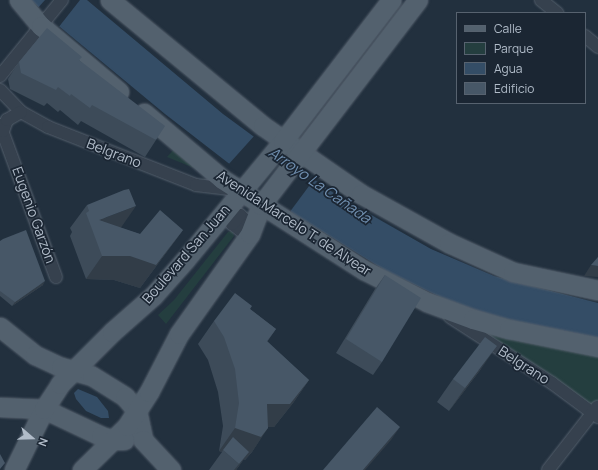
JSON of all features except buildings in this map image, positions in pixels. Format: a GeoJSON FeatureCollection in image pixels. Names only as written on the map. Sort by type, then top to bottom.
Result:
{"type":"FeatureCollection","features":[{"type":"Feature","properties":{"kind":"main road","name":"Avenida Marcelo T. de Alvear"},"geometry":{"type":"LineString","coordinates":[[19,0],[40,26],[219,176],[261,205],[364,270],[427,302],[509,329],[598,347]]}},
{"type":"Feature","properties":{"kind":"main road"},"geometry":{"type":"LineString","coordinates":[[110,0],[283,141],[361,194],[478,258],[541,280],[598,290]]}},
{"type":"Feature","properties":{"kind":"main road","name":"Boulevard San Juan"},"geometry":{"type":"LineString","coordinates":[[14,470],[44,409],[57,388],[73,371],[153,296],[240,190],[283,141],[392,0]]}},
{"type":"Feature","properties":{"kind":"main road"},"geometry":{"type":"LineString","coordinates":[[82,470],[114,440],[137,411],[179,334],[250,234],[261,205],[302,154],[418,0]]}},
{"type":"Feature","properties":{"kind":"main road"},"geometry":{"type":"LineString","coordinates":[[0,327],[35,355],[73,371],[92,376],[111,386],[137,411],[139,431],[149,448],[171,470]]}},
{"type":"Feature","properties":{"kind":"main road"},"geometry":{"type":"LineString","coordinates":[[0,407],[44,409],[114,440],[133,441],[149,448]]}},
{"type":"Feature","properties":{"kind":"street"},"geometry":{"type":"LineString","coordinates":[[0,76],[62,0]]}},
{"type":"Feature","properties":{"kind":"street"},"geometry":{"type":"LineString","coordinates":[[541,0],[556,12]]}},
{"type":"Feature","properties":{"kind":"street"},"geometry":{"type":"LineString","coordinates":[[586,37],[598,47]]}},
{"type":"Feature","properties":{"kind":"street","name":"Belgrano"},"geometry":{"type":"LineString","coordinates":[[0,90],[21,112],[77,139],[196,185],[240,190]]}},
{"type":"Feature","properties":{"kind":"street","name":"Eugenio Garzón"},"geometry":{"type":"LineString","coordinates":[[21,112],[7,120],[2,128],[56,277]]}},
{"type":"Feature","properties":{"kind":"street","name":"Belgrano"},"geometry":{"type":"LineString","coordinates":[[427,302],[596,412]]}},
{"type":"Feature","properties":{"kind":"street"},"geometry":{"type":"LineString","coordinates":[[548,470],[596,412]]}},
{"type":"Feature","properties":{"kind":"green space"},"geometry":{"type":"Polygon","coordinates":[[[176,147],[199,170],[167,157],[176,147]]]}},
{"type":"Feature","properties":{"kind":"green space"},"geometry":{"type":"Polygon","coordinates":[[[233,231],[234,236],[166,324],[158,315],[174,300],[228,232],[233,231]]]}},
{"type":"Feature","properties":{"kind":"green space"},"geometry":{"type":"Polygon","coordinates":[[[427,302],[598,347],[598,406],[593,413],[427,302]]]}},
{"type":"Feature","properties":{"kind":"water","name":"Arroyo La Cañada"},"geometry":{"type":"Polygon","coordinates":[[[31,0],[87,0],[223,114],[283,158],[338,196],[431,249],[494,276],[598,303],[598,339],[557,333],[463,308],[386,271],[294,214],[165,114],[54,22],[31,0]]]}},
{"type":"Feature","properties":{"kind":"water"},"geometry":{"type":"Polygon","coordinates":[[[78,389],[97,397],[108,411],[109,418],[101,418],[86,411],[76,399],[74,393],[78,389]]]}},
{"type":"Feature","properties":{"kind":"pier"},"geometry":{"type":"Polygon","coordinates":[[[45,0],[80,0],[58,28],[37,9],[45,0]]]}},
{"type":"Feature","properties":{"kind":"pier"},"geometry":{"type":"Polygon","coordinates":[[[255,135],[315,178],[289,213],[228,165],[255,135]]]}}]}
